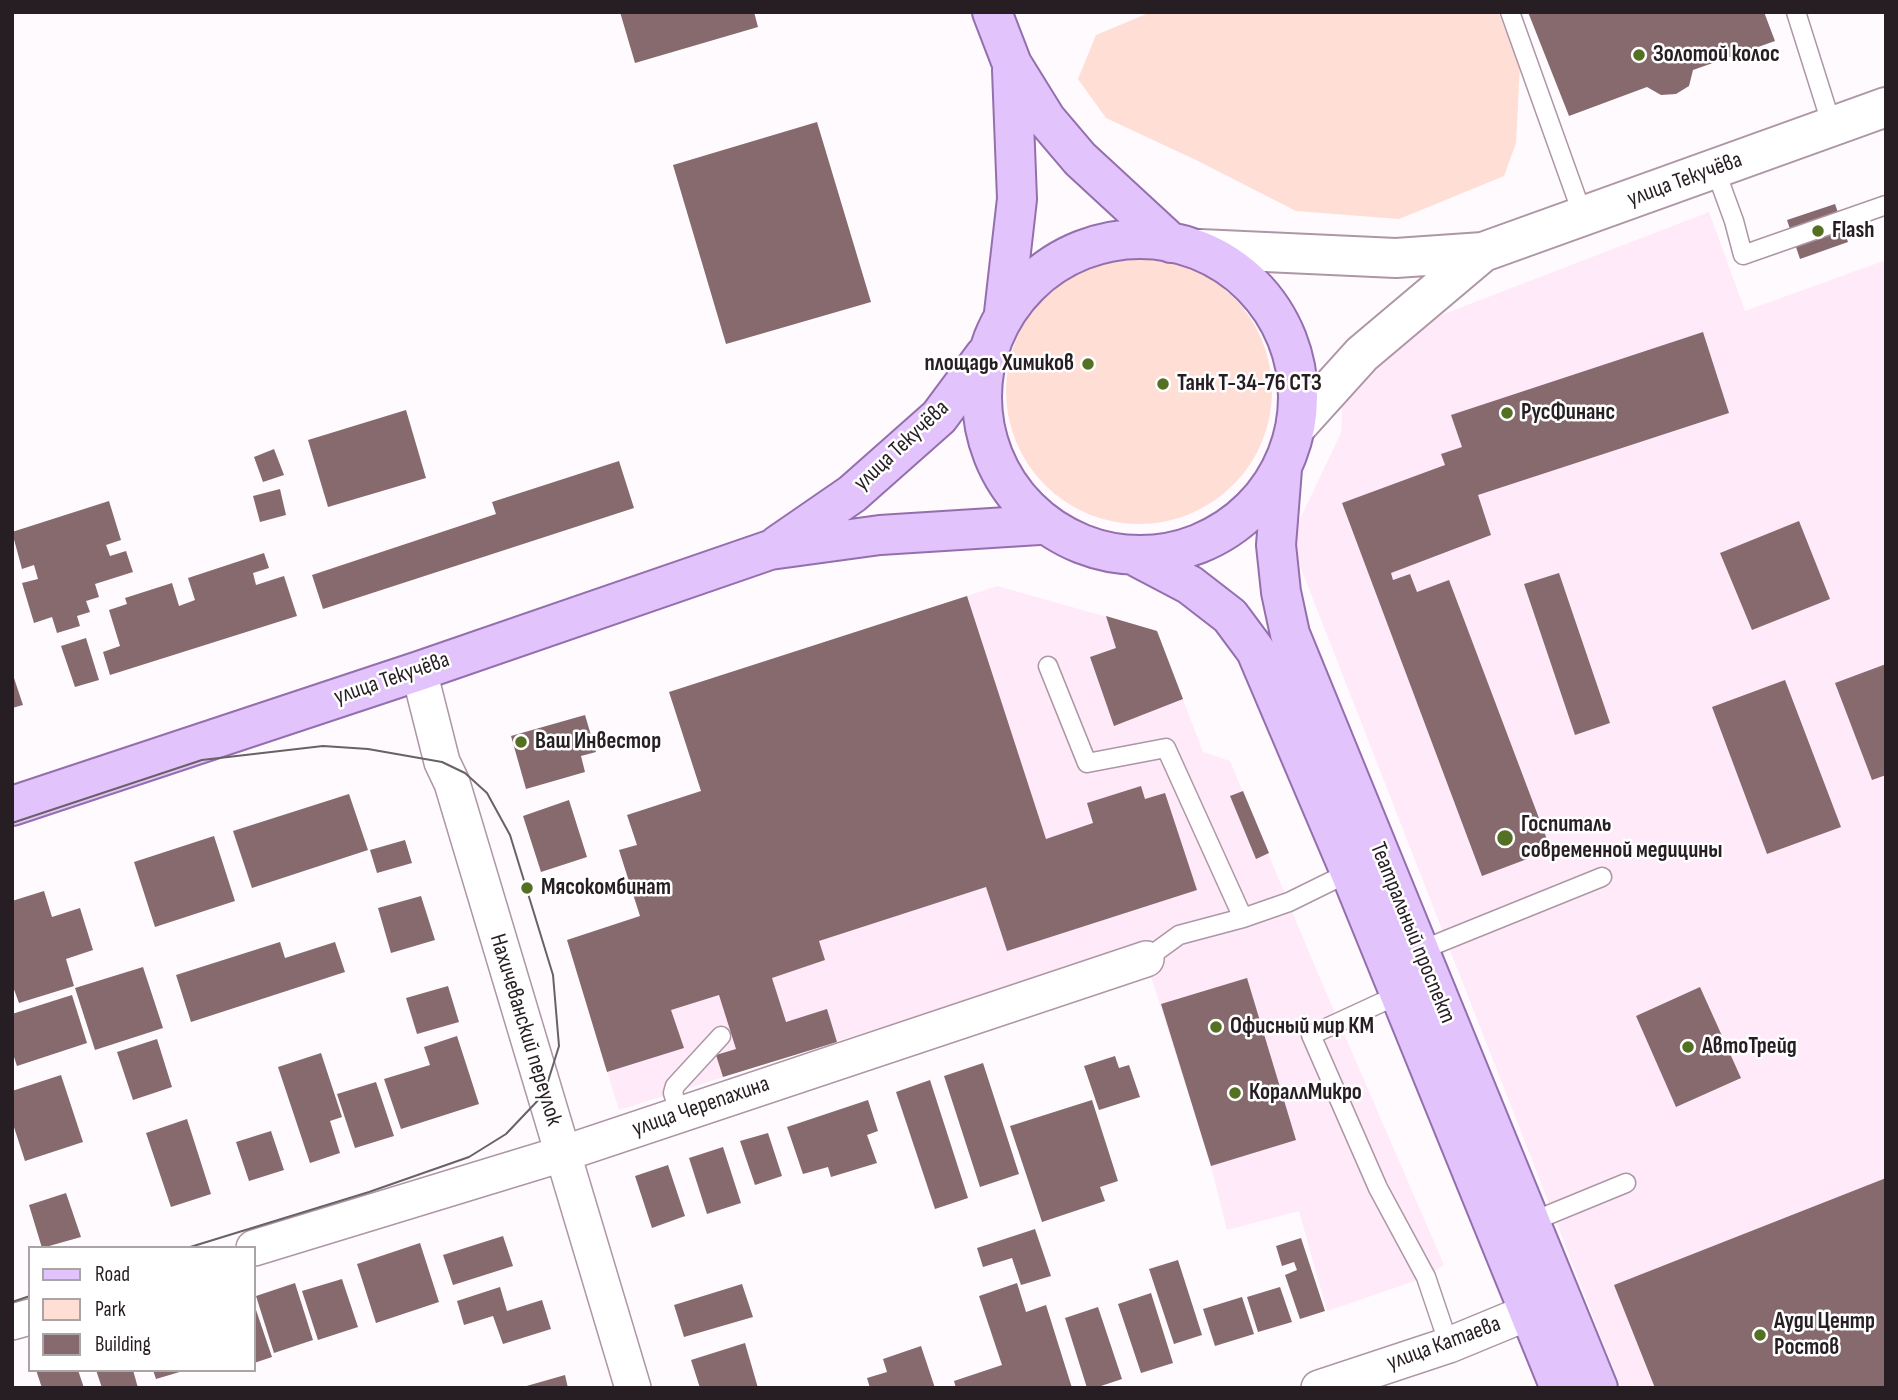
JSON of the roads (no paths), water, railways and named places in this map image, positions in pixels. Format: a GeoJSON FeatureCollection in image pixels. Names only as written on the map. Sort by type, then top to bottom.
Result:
{"type":"FeatureCollection","features":[{"type":"Feature","properties":{"kind":"main road"},"geometry":{"type":"LineString","coordinates":[[1000,15],[1012,64],[1017,199],[1004,313]]}},
{"type":"Feature","properties":{"kind":"main road"},"geometry":{"type":"LineString","coordinates":[[1012,64],[1046,119],[1080,159],[1186,246],[1234,269],[1261,293],[1283,327],[1297,374],[1296,427],[1282,467],[1253,508],[1215,536],[1182,549],[1133,555],[1092,548],[1039,525],[1010,488],[993,454],[980,398],[986,353],[1004,313],[1039,273],[1079,249],[1145,238],[1186,246]]}},
{"type":"Feature","properties":{"kind":"main road","name":"улица Текучёва"},"geometry":{"type":"LineString","coordinates":[[1186,246],[1396,258],[1483,252],[1886,107]]}},
{"type":"Feature","properties":{"kind":"main road","name":"улица Текучёва"},"geometry":{"type":"LineString","coordinates":[[1296,427],[1362,354],[1483,252]]}},
{"type":"Feature","properties":{"kind":"main road","name":"улица Текучёва"},"geometry":{"type":"LineString","coordinates":[[770,550],[852,494],[939,417],[986,353]]}},
{"type":"Feature","properties":{"kind":"main road","name":"Театральный проспект"},"geometry":{"type":"LineString","coordinates":[[1282,467],[1276,545],[1281,592],[1290,634],[1598,1388]]}},
{"type":"Feature","properties":{"kind":"main road","name":"улица Текучёва"},"geometry":{"type":"LineString","coordinates":[[12,806],[419,671],[770,550],[880,535],[1039,525]]}},
{"type":"Feature","properties":{"kind":"main road","name":"Театральный проспект"},"geometry":{"type":"LineString","coordinates":[[1133,555],[1190,585],[1230,616],[1256,651],[1400,993],[1560,1388]]}},
{"type":"Feature","properties":{"kind":"street","name":"Нахичеванский переулок"},"geometry":{"type":"LineString","coordinates":[[419,671],[442,762],[452,783],[633,1388]]}},
{"type":"Feature","properties":{"kind":"street","name":"улица Черепахина"},"geometry":{"type":"LineString","coordinates":[[256,1247],[562,1154],[1146,959]]}},
{"type":"Feature","properties":{"kind":"street","name":"улица Катаева"},"geometry":{"type":"LineString","coordinates":[[1319,1388],[1449,1345],[1529,1312]]}},
{"type":"Feature","properties":{"kind":"lane"},"geometry":{"type":"LineString","coordinates":[[1510,12],[1583,216]]}},
{"type":"Feature","properties":{"kind":"lane"},"geometry":{"type":"LineString","coordinates":[[1796,12],[1832,126]]}},
{"type":"Feature","properties":{"kind":"lane"},"geometry":{"type":"LineString","coordinates":[[1715,169],[1743,255],[1886,205]]}},
{"type":"Feature","properties":{"kind":"lane"},"geometry":{"type":"LineString","coordinates":[[1048,666],[1087,763],[1166,748],[1243,918]]}},
{"type":"Feature","properties":{"kind":"lane"},"geometry":{"type":"LineString","coordinates":[[1146,959],[1179,935],[1243,918],[1289,902],[1350,872]]}},
{"type":"Feature","properties":{"kind":"lane"},"geometry":{"type":"LineString","coordinates":[[1419,951],[1602,877]]}},
{"type":"Feature","properties":{"kind":"lane"},"geometry":{"type":"LineString","coordinates":[[1400,993],[1311,1035],[1378,1188],[1426,1277],[1449,1345]]}},
{"type":"Feature","properties":{"kind":"lane"},"geometry":{"type":"LineString","coordinates":[[680,1114],[673,1093],[675,1086],[721,1036]]}},
{"type":"Feature","properties":{"kind":"lane"},"geometry":{"type":"LineString","coordinates":[[1531,1222],[1626,1183]]}},
{"type":"Feature","properties":{"kind":"tram line"},"geometry":{"type":"LineString","coordinates":[[12,823],[202,760],[323,746],[368,749],[442,762],[465,773],[487,793],[510,835],[553,975],[559,1046],[544,1094],[506,1134],[469,1157],[369,1192],[194,1246]]}},
{"type":"Feature","properties":{"kind":"tram line"},"geometry":{"type":"LineString","coordinates":[[12,1302],[28,1297]]}},
{"type":"Feature","properties":{"kind":"place","name":"Золотой колос"},"geometry":{"type":"Point","coordinates":[1639,55]}},
{"type":"Feature","properties":{"kind":"place","name":"Flash"},"geometry":{"type":"Point","coordinates":[1818,231]}},
{"type":"Feature","properties":{"kind":"place","name":"площадь Химиков"},"geometry":{"type":"Point","coordinates":[1088,364]}},
{"type":"Feature","properties":{"kind":"place","name":"Танк Т-34-76 СТЗ"},"geometry":{"type":"Point","coordinates":[1163,384]}},
{"type":"Feature","properties":{"kind":"place","name":"РусФинанс"},"geometry":{"type":"Point","coordinates":[1507,413]}},
{"type":"Feature","properties":{"kind":"place","name":"Ваш Инвестор"},"geometry":{"type":"Point","coordinates":[521,742]}},
{"type":"Feature","properties":{"kind":"place","name":"Госпиталь современной медицины"},"geometry":{"type":"Point","coordinates":[1505,838]}},
{"type":"Feature","properties":{"kind":"place","name":"Мясокомбинат"},"geometry":{"type":"Point","coordinates":[527,888]}},
{"type":"Feature","properties":{"kind":"place","name":"Офисный мир КМ"},"geometry":{"type":"Point","coordinates":[1216,1027]}},
{"type":"Feature","properties":{"kind":"place","name":"АвтоТрейд"},"geometry":{"type":"Point","coordinates":[1688,1047]}},
{"type":"Feature","properties":{"kind":"place","name":"КораллМикро"},"geometry":{"type":"Point","coordinates":[1235,1093]}},
{"type":"Feature","properties":{"kind":"place","name":"Ауди Центр Ростов"},"geometry":{"type":"Point","coordinates":[1760,1335]}}]}
